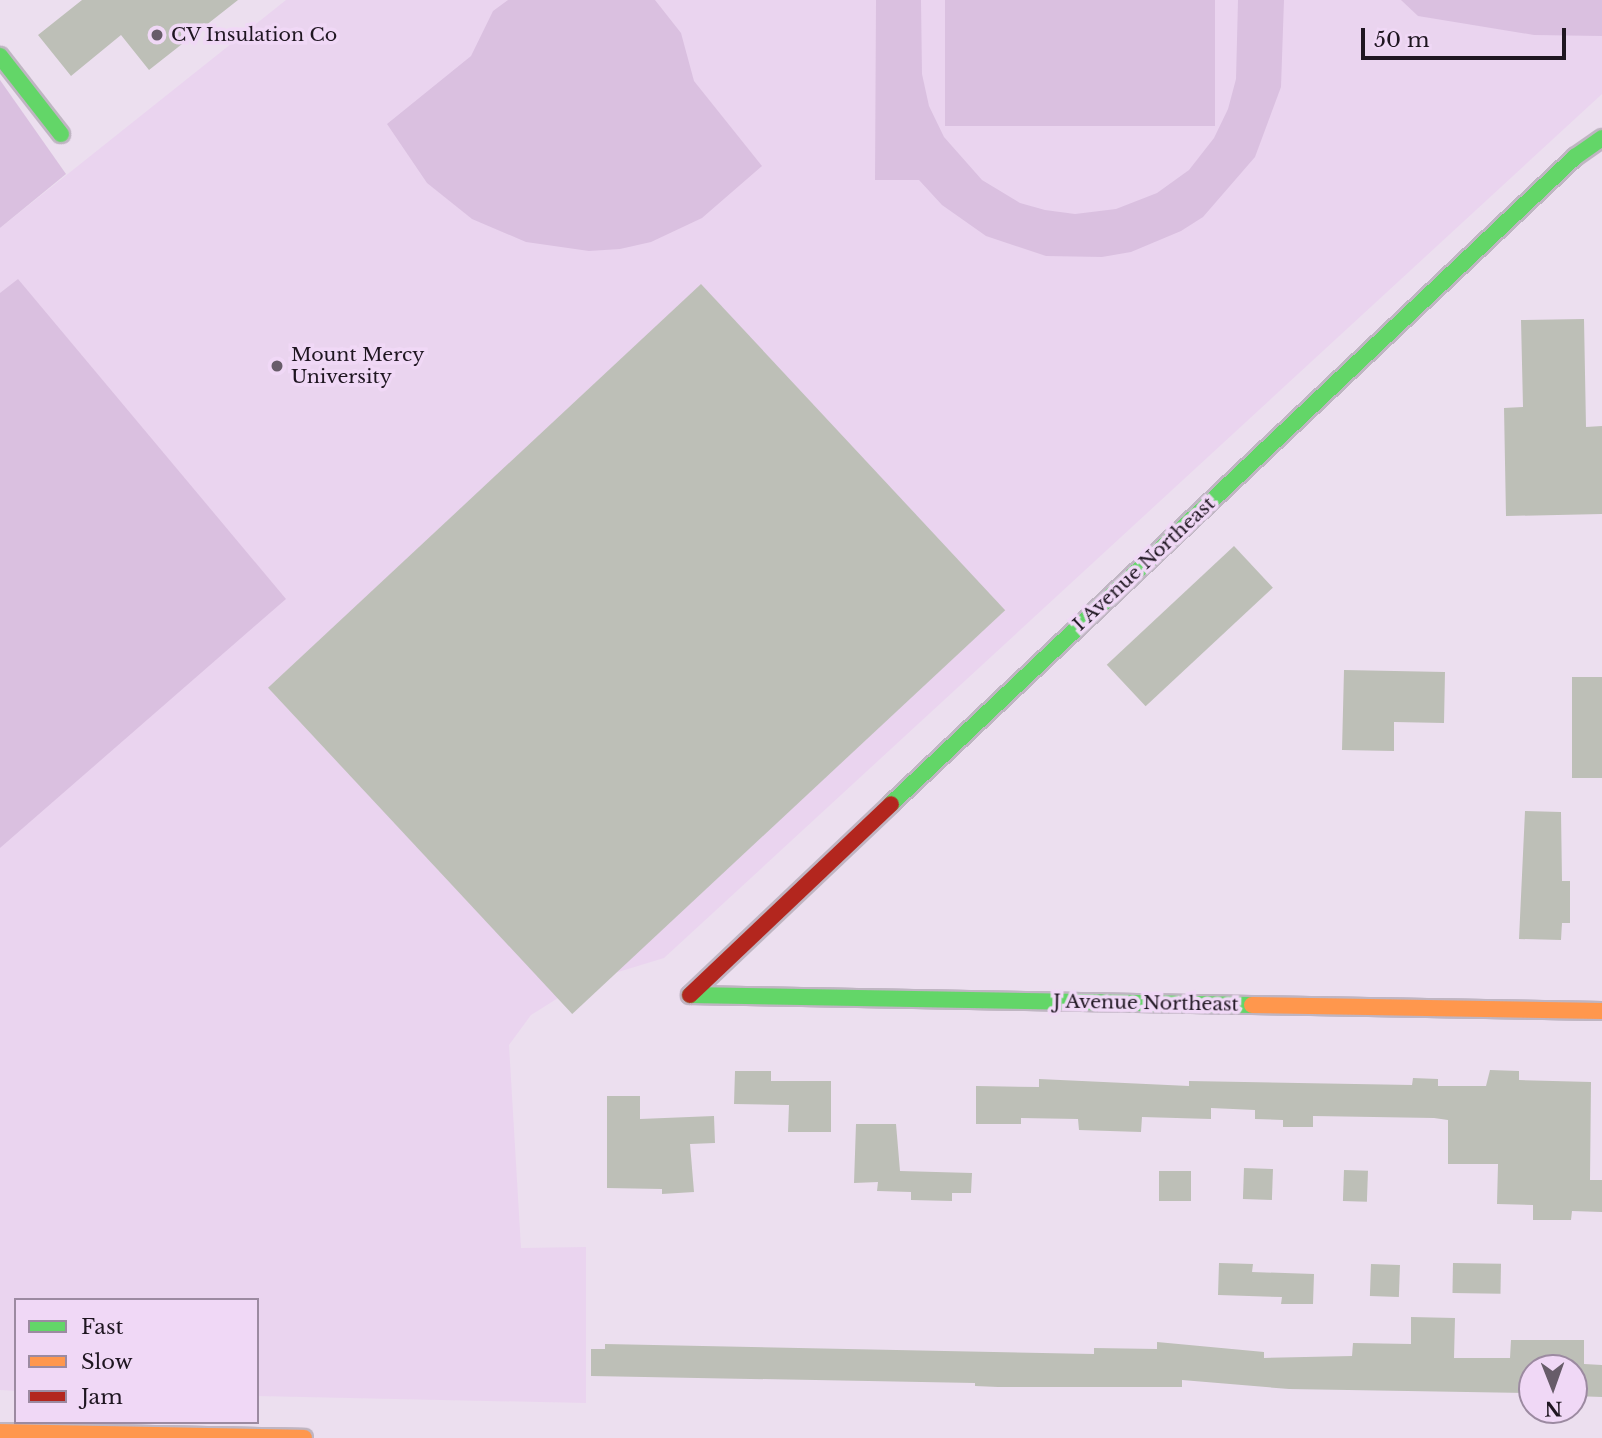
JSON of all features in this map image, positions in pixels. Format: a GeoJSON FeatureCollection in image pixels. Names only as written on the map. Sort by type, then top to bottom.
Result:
{"type":"FeatureCollection","features":[{"type":"Feature","properties":{"kind":"street"},"geometry":{"type":"LineString","coordinates":[[0,56],[61,134]]}},
{"type":"Feature","properties":{"kind":"street","name":"I Avenue Northeast"},"geometry":{"type":"LineString","coordinates":[[690,995],[1575,157],[1602,138]]}},
{"type":"Feature","properties":{"kind":"street","name":"J Avenue Northeast"},"geometry":{"type":"LineString","coordinates":[[690,995],[1602,1011]]}},
{"type":"Feature","properties":{"kind":"street"},"geometry":{"type":"LineString","coordinates":[[0,1432],[304,1438]]}},
{"type":"Feature","properties":{"kind":"shaded area"},"geometry":{"type":"Polygon","coordinates":[[[286,0],[1602,0],[1602,94],[664,958],[582,983],[531,1015],[509,1045],[521,1248],[586,1247],[586,1403],[259,1396],[259,1298],[14,1298],[14,1391],[0,1390],[0,228],[286,0]]]}},
{"type":"Feature","properties":{"kind":"shaded area"},"geometry":{"type":"Polygon","coordinates":[[[508,0],[655,0],[681,33],[694,81],[762,166],[702,218],[651,242],[620,249],[589,251],[526,242],[472,219],[427,183],[387,124],[471,56],[493,11],[508,0]]]}},
{"type":"Feature","properties":{"kind":"shaded area"},"geometry":{"type":"Polygon","coordinates":[[[876,0],[921,0],[922,74],[929,106],[944,137],[982,180],[1020,203],[1045,210],[1075,214],[1116,209],[1157,193],[1189,170],[1214,138],[1228,109],[1236,79],[1238,0],[1284,0],[1281,87],[1255,157],[1203,217],[1181,231],[1131,252],[1102,257],[1046,256],[986,236],[942,205],[919,180],[875,180],[876,0]]]}},
{"type":"Feature","properties":{"kind":"shaded area"},"geometry":{"type":"Polygon","coordinates":[[[945,0],[1215,0],[1215,126],[945,126],[945,0]]]}},
{"type":"Feature","properties":{"kind":"shaded area"},"geometry":{"type":"Polygon","coordinates":[[[1401,0],[1602,0],[1602,36],[1534,35],[1418,16],[1401,0]]]}},
{"type":"Feature","properties":{"kind":"shaded area"},"geometry":{"type":"Polygon","coordinates":[[[0,80],[66,174],[0,228],[0,80]]]}},
{"type":"Feature","properties":{"kind":"shaded area"},"geometry":{"type":"Polygon","coordinates":[[[18,279],[286,599],[0,848],[0,293],[18,279]]]}},
{"type":"Feature","properties":{"kind":"building","name":"CV Insulation Co"},"geometry":{"type":"Polygon","coordinates":[[[82,0],[238,0],[149,70],[121,35],[71,76],[38,35],[82,0]]]}},
{"type":"Feature","properties":{"kind":"building"},"geometry":{"type":"Polygon","coordinates":[[[701,284],[1005,610],[572,1014],[268,688],[701,284]]]}},
{"type":"Feature","properties":{"kind":"building"},"geometry":{"type":"Polygon","coordinates":[[[1584,319],[1586,427],[1602,426],[1602,514],[1506,516],[1504,408],[1523,407],[1521,320],[1584,319]]]}},
{"type":"Feature","properties":{"kind":"building"},"geometry":{"type":"Polygon","coordinates":[[[1234,546],[1273,588],[1146,706],[1107,665],[1234,546]]]}},
{"type":"Feature","properties":{"kind":"building"},"geometry":{"type":"Polygon","coordinates":[[[1344,670],[1445,672],[1444,723],[1394,722],[1394,751],[1342,750],[1344,670]]]}},
{"type":"Feature","properties":{"kind":"building"},"geometry":{"type":"Polygon","coordinates":[[[1572,677],[1602,677],[1602,778],[1572,778],[1572,677]]]}},
{"type":"Feature","properties":{"kind":"building"},"geometry":{"type":"Polygon","coordinates":[[[1525,811],[1561,812],[1562,881],[1570,881],[1570,923],[1562,923],[1561,940],[1519,939],[1525,811]]]}},
{"type":"Feature","properties":{"kind":"building"},"geometry":{"type":"Polygon","coordinates":[[[1490,1070],[1519,1071],[1519,1080],[1591,1082],[1590,1180],[1602,1180],[1602,1212],[1572,1211],[1571,1220],[1533,1220],[1533,1205],[1497,1204],[1498,1164],[1448,1164],[1448,1120],[1434,1118],[1313,1116],[1313,1127],[1283,1127],[1283,1120],[1255,1119],[1255,1110],[1211,1108],[1211,1119],[1142,1117],[1141,1132],[1079,1130],[1078,1119],[1021,1118],[1021,1124],[976,1124],[976,1086],[1039,1087],[1039,1079],[1189,1086],[1189,1081],[1412,1085],[1413,1078],[1438,1079],[1438,1086],[1486,1086],[1490,1070]]]}},
{"type":"Feature","properties":{"kind":"building"},"geometry":{"type":"Polygon","coordinates":[[[735,1071],[771,1071],[771,1081],[831,1081],[831,1132],[788,1132],[789,1105],[734,1104],[735,1071]]]}},
{"type":"Feature","properties":{"kind":"building"},"geometry":{"type":"Polygon","coordinates":[[[607,1096],[640,1096],[640,1119],[714,1116],[715,1143],[690,1144],[694,1192],[662,1194],[662,1189],[607,1188],[607,1096]]]}},
{"type":"Feature","properties":{"kind":"building"},"geometry":{"type":"Polygon","coordinates":[[[856,1124],[896,1124],[900,1171],[972,1173],[971,1193],[952,1193],[952,1201],[911,1200],[911,1192],[877,1191],[878,1182],[854,1183],[856,1124]]]}},
{"type":"Feature","properties":{"kind":"building"},"geometry":{"type":"Polygon","coordinates":[[[1244,1168],[1273,1169],[1272,1200],[1243,1199],[1244,1168]]]}},
{"type":"Feature","properties":{"kind":"building"},"geometry":{"type":"Polygon","coordinates":[[[1344,1170],[1368,1171],[1367,1202],[1343,1201],[1344,1170]]]}},
{"type":"Feature","properties":{"kind":"building"},"geometry":{"type":"Polygon","coordinates":[[[1159,1171],[1191,1171],[1191,1201],[1159,1201],[1159,1171]]]}},
{"type":"Feature","properties":{"kind":"building"},"geometry":{"type":"Polygon","coordinates":[[[1219,1263],[1253,1264],[1252,1272],[1314,1274],[1313,1304],[1281,1304],[1282,1297],[1218,1295],[1219,1263]]]}},
{"type":"Feature","properties":{"kind":"building"},"geometry":{"type":"Polygon","coordinates":[[[1453,1263],[1501,1264],[1500,1294],[1452,1293],[1453,1263]]]}},
{"type":"Feature","properties":{"kind":"building"},"geometry":{"type":"Polygon","coordinates":[[[1371,1264],[1400,1265],[1399,1297],[1370,1296],[1371,1264]]]}},
{"type":"Feature","properties":{"kind":"building"},"geometry":{"type":"Polygon","coordinates":[[[1411,1317],[1455,1318],[1454,1358],[1510,1358],[1511,1340],[1584,1340],[1584,1354],[1518,1354],[1518,1393],[1289,1389],[1182,1380],[1182,1387],[998,1387],[975,1386],[975,1383],[591,1376],[591,1349],[605,1349],[605,1344],[1094,1354],[1094,1348],[1157,1349],[1157,1342],[1264,1352],[1264,1358],[1352,1356],[1353,1343],[1411,1344],[1411,1317]]]}},
{"type":"Feature","properties":{"kind":"building"},"geometry":{"type":"Polygon","coordinates":[[[1588,1364],[1602,1365],[1602,1397],[1588,1396],[1588,1364]]]}},
{"type":"Feature","properties":{"kind":"traffic: fast"},"geometry":{"type":"LineString","coordinates":[[0,56],[61,134]]}},
{"type":"Feature","properties":{"kind":"traffic: fast"},"geometry":{"type":"LineString","coordinates":[[891,804],[1575,157],[1602,138]]}},
{"type":"Feature","properties":{"kind":"traffic: fast"},"geometry":{"type":"LineString","coordinates":[[690,995],[1252,1005]]}},
{"type":"Feature","properties":{"kind":"traffic: slow"},"geometry":{"type":"LineString","coordinates":[[1252,1005],[1602,1011]]}},
{"type":"Feature","properties":{"kind":"traffic: slow"},"geometry":{"type":"LineString","coordinates":[[0,1432],[304,1438]]}},
{"type":"Feature","properties":{"kind":"traffic: jam"},"geometry":{"type":"LineString","coordinates":[[690,995],[891,804]]}},
{"type":"Feature","properties":{"kind":"place","name":"CV Insulation Co"},"geometry":{"type":"Point","coordinates":[157,35]}},
{"type":"Feature","properties":{"kind":"place","name":"Mount Mercy University"},"geometry":{"type":"Point","coordinates":[277,366]}}]}
